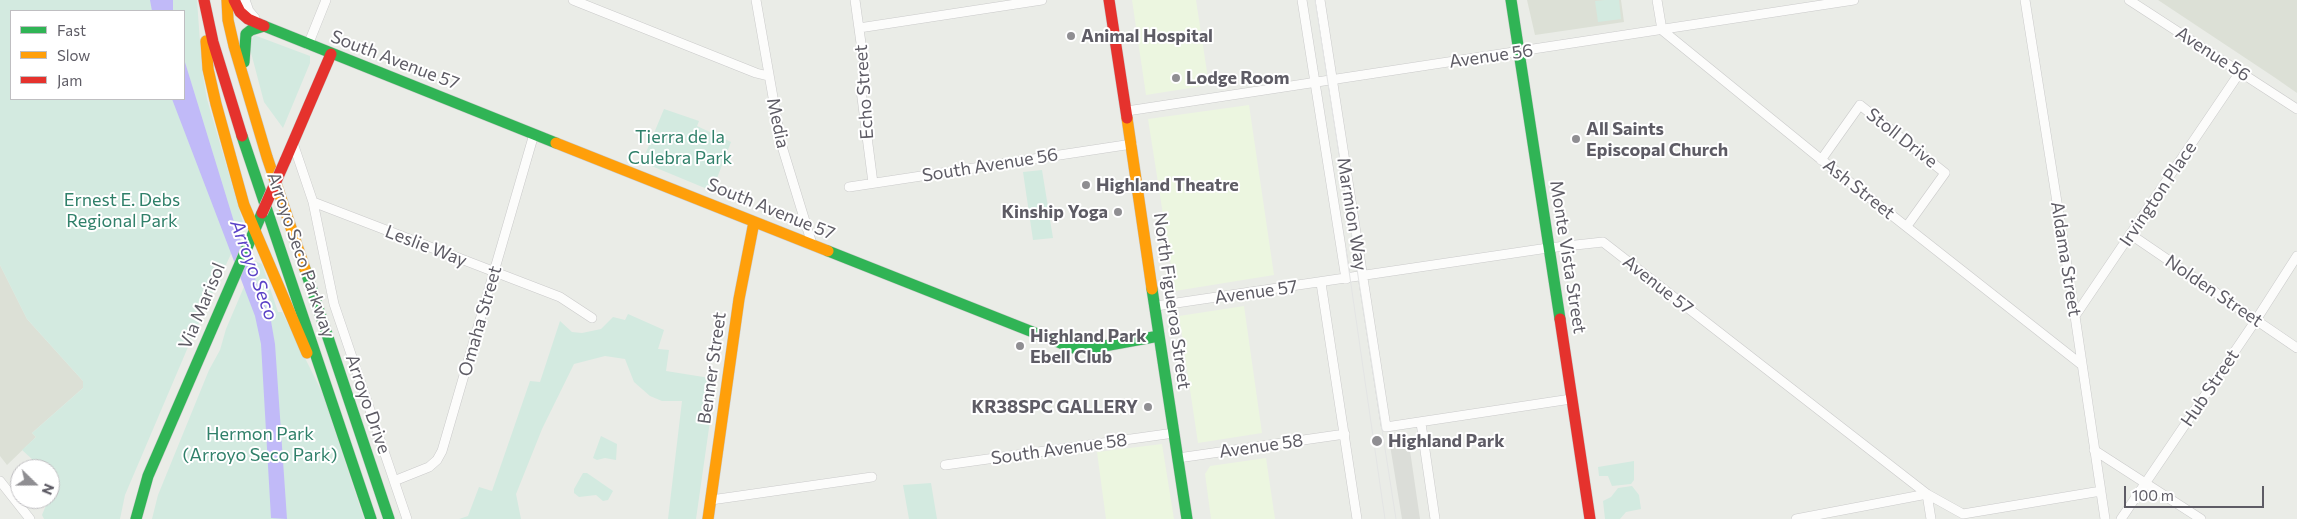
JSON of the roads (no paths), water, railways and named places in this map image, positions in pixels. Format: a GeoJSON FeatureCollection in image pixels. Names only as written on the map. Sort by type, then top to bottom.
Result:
{"type":"FeatureCollection","features":[{"type":"Feature","properties":{"kind":"main road"},"geometry":{"type":"LineString","coordinates":[[204,0],[208,69],[244,205],[312,365],[326,385]]}},
{"type":"Feature","properties":{"kind":"main road","name":"Arroyo Seco Parkway"},"geometry":{"type":"LineString","coordinates":[[204,0],[227,91],[371,519]]}},
{"type":"Feature","properties":{"kind":"main road","name":"Arroyo Seco Parkway"},"geometry":{"type":"LineString","coordinates":[[226,0],[228,20],[266,157],[389,519]]}},
{"type":"Feature","properties":{"kind":"main road","name":"South Avenue 57"},"geometry":{"type":"LineString","coordinates":[[234,0],[240,12],[248,19],[308,45],[1073,348],[1093,348],[1159,336]]}},
{"type":"Feature","properties":{"kind":"main road","name":"North Figueroa Street"},"geometry":{"type":"LineString","coordinates":[[1110,0],[1187,519]]}},
{"type":"Feature","properties":{"kind":"main road","name":"Monte Vista Street"},"geometry":{"type":"LineString","coordinates":[[1511,0],[1590,519]]}},
{"type":"Feature","properties":{"kind":"main road"},"geometry":{"type":"LineString","coordinates":[[244,79],[244,40],[246,34],[251,30],[264,26]]}},
{"type":"Feature","properties":{"kind":"main road","name":"Via Marisol"},"geometry":{"type":"LineString","coordinates":[[136,519],[148,476],[331,54]]}},
{"type":"Feature","properties":{"kind":"main road","name":"Benner Street"},"geometry":{"type":"LineString","coordinates":[[708,519],[739,299],[754,222]]}},
{"type":"Feature","properties":{"kind":"street"},"geometry":{"type":"LineString","coordinates":[[245,0],[249,11],[264,26]]}},
{"type":"Feature","properties":{"kind":"street"},"geometry":{"type":"LineString","coordinates":[[308,45],[326,0]]}},
{"type":"Feature","properties":{"kind":"street"},"geometry":{"type":"LineString","coordinates":[[573,0],[756,73],[768,76]]}},
{"type":"Feature","properties":{"kind":"street","name":"Media"},"geometry":{"type":"LineString","coordinates":[[756,0],[781,143],[812,244]]}},
{"type":"Feature","properties":{"kind":"street","name":"Echo Street"},"geometry":{"type":"LineString","coordinates":[[855,0],[866,72],[860,90],[874,184]]}},
{"type":"Feature","properties":{"kind":"street"},"geometry":{"type":"LineString","coordinates":[[859,28],[1042,0]]}},
{"type":"Feature","properties":{"kind":"street","name":"Marmion Way"},"geometry":{"type":"LineString","coordinates":[[1302,0],[1346,279]]}},
{"type":"Feature","properties":{"kind":"street","name":"Marmion Way"},"geometry":{"type":"LineString","coordinates":[[1320,0],[1386,427],[1421,423]]}},
{"type":"Feature","properties":{"kind":"street"},"geometry":{"type":"LineString","coordinates":[[1657,0],[1662,30]]}},
{"type":"Feature","properties":{"kind":"street","name":"Avenue 56"},"geometry":{"type":"LineString","coordinates":[[1127,111],[1854,0]]}},
{"type":"Feature","properties":{"kind":"street","name":"Aldama Street"},"geometry":{"type":"LineString","coordinates":[[2025,0],[2105,519]]}},
{"type":"Feature","properties":{"kind":"street","name":"Avenue 56"},"geometry":{"type":"LineString","coordinates":[[2129,0],[2297,109]]}},
{"type":"Feature","properties":{"kind":"street","name":"Ash Street"},"geometry":{"type":"LineString","coordinates":[[1662,30],[1821,160],[2082,365]]}},
{"type":"Feature","properties":{"kind":"street","name":"Irvington Place"},"geometry":{"type":"LineString","coordinates":[[2075,316],[2240,72]]}},
{"type":"Feature","properties":{"kind":"street","name":"Stoll Drive"},"geometry":{"type":"LineString","coordinates":[[1821,160],[1860,105],[1945,173],[1907,226]]}},
{"type":"Feature","properties":{"kind":"street","name":"Omaha Street"},"geometry":{"type":"LineString","coordinates":[[394,481],[429,467],[437,460],[442,451],[534,134]]}},
{"type":"Feature","properties":{"kind":"street","name":"Arroyo Drive"},"geometry":{"type":"LineString","coordinates":[[293,143],[313,202],[334,304],[407,519]]}},
{"type":"Feature","properties":{"kind":"street","name":"South Avenue 56"},"geometry":{"type":"LineString","coordinates":[[849,187],[1132,144]]}},
{"type":"Feature","properties":{"kind":"street","name":"Leslie Way"},"geometry":{"type":"LineString","coordinates":[[313,202],[560,297],[592,318]]}},
{"type":"Feature","properties":{"kind":"street","name":"Nolden Street"},"geometry":{"type":"LineString","coordinates":[[2130,234],[2297,348]]}},
{"type":"Feature","properties":{"kind":"street","name":"Avenue 57"},"geometry":{"type":"LineString","coordinates":[[1156,306],[1548,248],[1603,242],[1927,494],[1964,514],[2101,491]]}},
{"type":"Feature","properties":{"kind":"street","name":"Hub Street"},"geometry":{"type":"LineString","coordinates":[[2120,519],[2256,320],[2297,256]]}},
{"type":"Feature","properties":{"kind":"street"},"geometry":{"type":"LineString","coordinates":[[1321,283],[1357,519]]}},
{"type":"Feature","properties":{"kind":"street"},"geometry":{"type":"LineString","coordinates":[[1435,519],[1421,423],[1571,399]]}},
{"type":"Feature","properties":{"kind":"street","name":"South Avenue 58"},"geometry":{"type":"LineString","coordinates":[[945,465],[1174,433]]}},
{"type":"Feature","properties":{"kind":"street","name":"Avenue 58"},"geometry":{"type":"LineString","coordinates":[[1178,458],[1345,434]]}},
{"type":"Feature","properties":{"kind":"street"},"geometry":{"type":"LineString","coordinates":[[2094,450],[2201,519]]}},
{"type":"Feature","properties":{"kind":"street"},"geometry":{"type":"LineString","coordinates":[[711,500],[872,477]]}},
{"type":"Feature","properties":{"kind":"street"},"geometry":{"type":"LineString","coordinates":[[0,481],[30,519]]}},
{"type":"Feature","properties":{"kind":"street"},"geometry":{"type":"LineString","coordinates":[[1796,519],[1839,515],[1927,494],[1931,519]]}},
{"type":"Feature","properties":{"kind":"tram line"},"geometry":{"type":"LineString","coordinates":[[1315,0],[1396,519]]}},
{"type":"Feature","properties":{"kind":"tram line"},"geometry":{"type":"LineString","coordinates":[[1346,250],[1385,519]]}},
{"type":"Feature","properties":{"kind":"place","name":"Animal Hospital"},"geometry":{"type":"Point","coordinates":[1071,36]}},
{"type":"Feature","properties":{"kind":"place","name":"Lodge Room"},"geometry":{"type":"Point","coordinates":[1176,78]}},
{"type":"Feature","properties":{"kind":"place","name":"All Saints Episcopal Church"},"geometry":{"type":"Point","coordinates":[1576,139]}},
{"type":"Feature","properties":{"kind":"place","name":"Highland Theatre"},"geometry":{"type":"Point","coordinates":[1086,185]}},
{"type":"Feature","properties":{"kind":"place","name":"Kinship Yoga"},"geometry":{"type":"Point","coordinates":[1118,212]}},
{"type":"Feature","properties":{"kind":"place","name":"Highland Park Ebell Club"},"geometry":{"type":"Point","coordinates":[1020,346]}},
{"type":"Feature","properties":{"kind":"place","name":"KR38SPC GALLERY"},"geometry":{"type":"Point","coordinates":[1148,407]}},
{"type":"Feature","properties":{"kind":"place","name":"Highland Park"},"geometry":{"type":"Point","coordinates":[1377,441]}},
{"type":"Feature","properties":{"kind":"park label","name":"Tierra de la Culebra Park"},"geometry":{"type":"Point","coordinates":[680,147]}},
{"type":"Feature","properties":{"kind":"park label","name":"Ernest E. Debs Regional Park"},"geometry":{"type":"Point","coordinates":[122,210]}},
{"type":"Feature","properties":{"kind":"park label","name":"Hermon Park (Arroyo Seco Park)"},"geometry":{"type":"Point","coordinates":[260,444]}},
{"type":"Feature","properties":{"kind":"water label","name":"Arroyo Seco"},"geometry":{"type":"Point","coordinates":[254,270]}}]}
